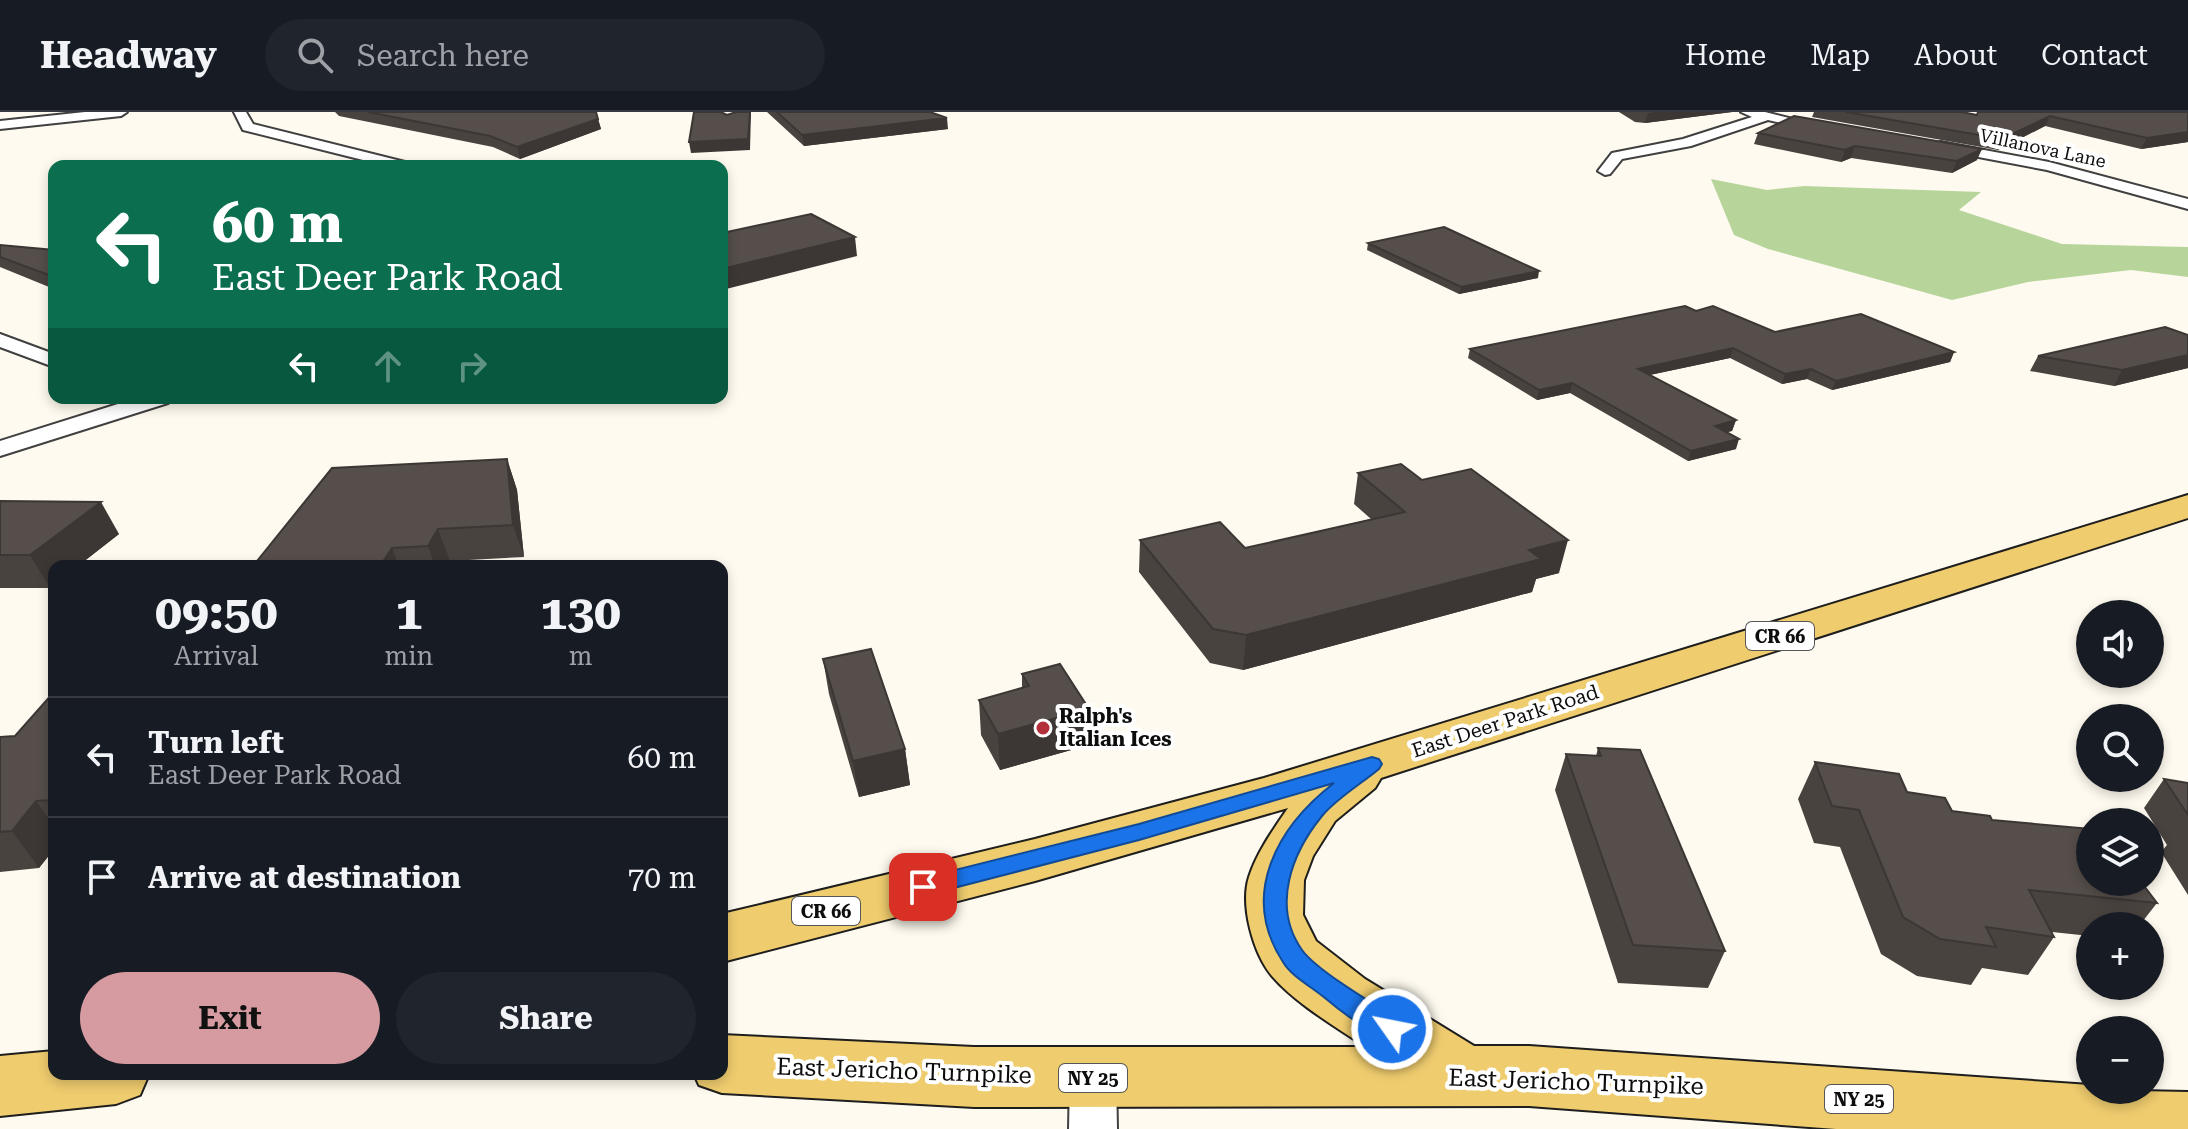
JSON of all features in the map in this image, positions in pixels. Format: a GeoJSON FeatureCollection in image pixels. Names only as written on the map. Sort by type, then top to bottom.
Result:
{"type":"FeatureCollection","features":[{"type":"Feature","properties":{"kind":"main road","name":"East Deer Park Road"},"geometry":{"type":"LineString","coordinates":[[728,937],[1050,857],[1372,764],[2188,506]]}},
{"type":"Feature","properties":{"kind":"main road"},"geometry":{"type":"LineString","coordinates":[[1372,764],[1316,808],[1287,852],[1276,880],[1274,915],[1293,958],[1343,998],[1464,1076]]}},
{"type":"Feature","properties":{"kind":"main road","name":"East Jericho Turnpike"},"geometry":{"type":"LineString","coordinates":[[728,1064],[974,1077],[1093,1103],[1464,1076],[1529,1076],[2188,1124]]}},
{"type":"Feature","properties":{"kind":"main road"},"geometry":{"type":"LineString","coordinates":[[0,1086],[58,1080]]}},
{"type":"Feature","properties":{"kind":"street"},"geometry":{"type":"LineString","coordinates":[[0,125],[121,112]]}},
{"type":"Feature","properties":{"kind":"street"},"geometry":{"type":"LineString","coordinates":[[240,112],[248,127],[380,160]]}},
{"type":"Feature","properties":{"kind":"street"},"geometry":{"type":"LineString","coordinates":[[1747,112],[1833,130]]}},
{"type":"Feature","properties":{"kind":"street"},"geometry":{"type":"LineString","coordinates":[[1605,171],[1617,156],[1686,143],[1765,117]]}},
{"type":"Feature","properties":{"kind":"street","name":"Villanova Lane"},"geometry":{"type":"LineString","coordinates":[[1923,143],[2049,166],[2188,204]]}},
{"type":"Feature","properties":{"kind":"street"},"geometry":{"type":"LineString","coordinates":[[0,340],[48,359]]}},
{"type":"Feature","properties":{"kind":"street"},"geometry":{"type":"LineString","coordinates":[[0,449],[138,404]]}},
{"type":"Feature","properties":{"kind":"green space"},"geometry":{"type":"Polygon","coordinates":[[[1711,179],[1767,190],[1804,186],[1981,192],[1959,210],[2062,244],[2188,247],[2188,277],[2131,270],[2028,282],[1952,300],[1768,249],[1734,235],[1711,179]]]}},
{"type":"Feature","properties":{"kind":"building"},"geometry":{"type":"Polygon","coordinates":[[[368,112],[596,112],[598,119],[517,147],[490,136],[368,112]]]}},
{"type":"Feature","properties":{"kind":"building"},"geometry":{"type":"Polygon","coordinates":[[[694,112],[721,112],[727,115],[750,112],[748,139],[689,142],[694,112]]]}},
{"type":"Feature","properties":{"kind":"building"},"geometry":{"type":"Polygon","coordinates":[[[777,112],[930,112],[947,118],[802,135],[777,112]]]}},
{"type":"Feature","properties":{"kind":"building"},"geometry":{"type":"Polygon","coordinates":[[[1846,112],[1962,112],[1977,115],[1978,112],[2188,112],[2188,132],[2147,138],[2050,116],[2002,139],[1846,112]]]}},
{"type":"Feature","properties":{"kind":"building"},"geometry":{"type":"Polygon","coordinates":[[[1794,116],[1982,149],[1957,161],[1855,146],[1845,150],[1758,133],[1794,116]]]}},
{"type":"Feature","properties":{"kind":"building"},"geometry":{"type":"Polygon","coordinates":[[[811,214],[855,237],[728,268],[728,232],[811,214]]]}},
{"type":"Feature","properties":{"kind":"building"},"geometry":{"type":"Polygon","coordinates":[[[1444,227],[1539,271],[1461,287],[1368,243],[1444,227]]]}},
{"type":"Feature","properties":{"kind":"building"},"geometry":{"type":"Polygon","coordinates":[[[0,245],[48,249],[48,275],[0,257],[0,245]]]}},
{"type":"Feature","properties":{"kind":"building"},"geometry":{"type":"Polygon","coordinates":[[[1685,306],[1696,311],[1713,306],[1775,332],[1861,314],[1954,352],[1836,381],[1811,369],[1785,374],[1733,348],[1638,369],[1736,420],[1715,426],[1739,439],[1691,451],[1572,383],[1539,390],[1470,349],[1685,306]]]}},
{"type":"Feature","properties":{"kind":"building"},"geometry":{"type":"Polygon","coordinates":[[[2165,327],[2188,335],[2188,355],[2122,370],[2038,356],[2165,327]]]}},
{"type":"Feature","properties":{"kind":"building"},"geometry":{"type":"Polygon","coordinates":[[[507,459],[513,525],[438,529],[428,546],[392,548],[384,560],[258,560],[332,468],[507,459]]]}},
{"type":"Feature","properties":{"kind":"building"},"geometry":{"type":"Polygon","coordinates":[[[1401,464],[1422,480],[1471,469],[1568,540],[1529,550],[1541,559],[1246,635],[1213,629],[1140,540],[1220,522],[1245,548],[1405,512],[1358,473],[1401,464]]]}},
{"type":"Feature","properties":{"kind":"building"},"geometry":{"type":"Polygon","coordinates":[[[0,501],[101,502],[30,555],[0,555],[0,501]]]}},
{"type":"Feature","properties":{"kind":"building"},"geometry":{"type":"Polygon","coordinates":[[[871,649],[905,749],[853,761],[823,659],[871,649]]]}},
{"type":"Feature","properties":{"kind":"building"},"geometry":{"type":"Polygon","coordinates":[[[1060,664],[1089,709],[998,734],[979,700],[1029,686],[1022,674],[1060,664]]]}},
{"type":"Feature","properties":{"kind":"building"},"geometry":{"type":"Polygon","coordinates":[[[48,699],[48,800],[36,801],[12,831],[0,832],[0,737],[15,736],[48,699]]]}},
{"type":"Feature","properties":{"kind":"building"},"geometry":{"type":"Polygon","coordinates":[[[1598,748],[1640,750],[1725,951],[1633,945],[1566,754],[1601,756],[1598,748]]]}},
{"type":"Feature","properties":{"kind":"building"},"geometry":{"type":"Polygon","coordinates":[[[1815,762],[1899,774],[1907,792],[1945,798],[1952,811],[1990,816],[1992,820],[2076,828],[2076,895],[2029,890],[2054,937],[1986,927],[1996,947],[1940,939],[1903,917],[1859,810],[1832,806],[1815,762]]]}},
{"type":"Feature","properties":{"kind":"building"},"geometry":{"type":"Polygon","coordinates":[[[2164,779],[2188,783],[2188,815],[2164,779]]]}},
{"type":"Feature","properties":{"kind":"building"},"geometry":{"type":"Polygon","coordinates":[[[2088,896],[2152,896],[2157,903],[2088,896]]]}},
{"type":"Feature","properties":{"kind":"place","name":"Ralph's Italian Ices"},"geometry":{"type":"Point","coordinates":[1043,728]}},
{"type":"Feature","properties":{"kind":"route"},"geometry":{"type":"LineString","coordinates":[[923,887],[1139,832],[1372,764],[1316,808],[1287,852],[1276,880],[1274,915],[1293,958],[1343,998],[1392,1029]]}}]}
